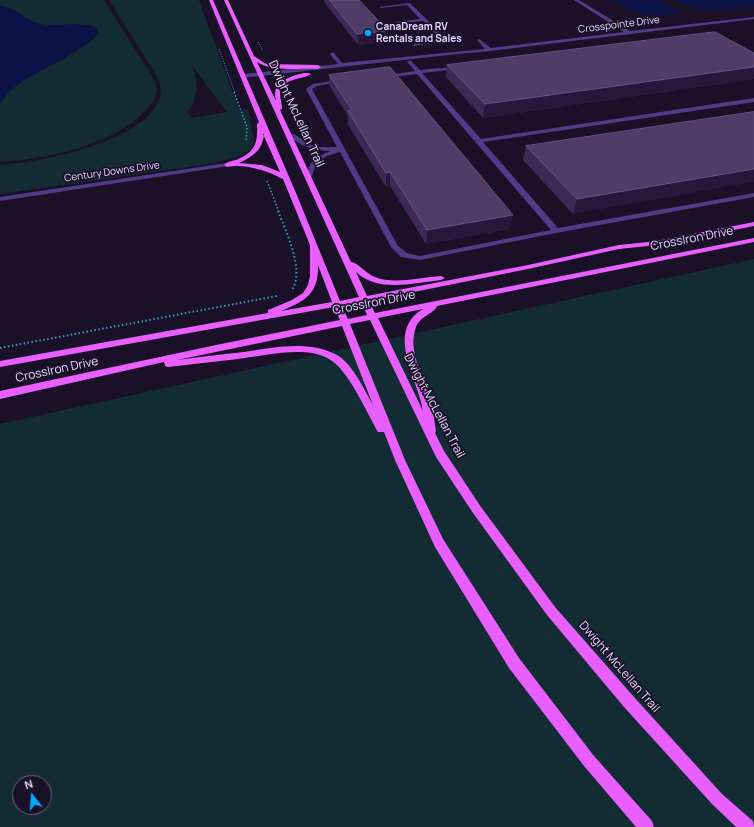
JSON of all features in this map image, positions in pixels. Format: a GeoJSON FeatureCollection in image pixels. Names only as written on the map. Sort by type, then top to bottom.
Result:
{"type":"FeatureCollection","features":[{"type":"Feature","properties":{"kind":"main road"},"geometry":{"type":"LineString","coordinates":[[212,0],[345,322],[400,460],[439,543],[514,663],[589,761],[646,827]]}},
{"type":"Feature","properties":{"kind":"main road","name":"Dwight McLellan Trail"},"geometry":{"type":"LineString","coordinates":[[226,0],[373,316],[391,358],[432,440],[477,510],[551,611],[639,713],[717,799],[747,827]]}},
{"type":"Feature","properties":{"kind":"main road"},"geometry":{"type":"LineString","coordinates":[[252,56],[265,65],[318,67]]}},
{"type":"Feature","properties":{"kind":"main road"},"geometry":{"type":"LineString","coordinates":[[278,113],[280,103],[277,91],[280,86],[288,80],[308,74]]}},
{"type":"Feature","properties":{"kind":"main road"},"geometry":{"type":"LineString","coordinates":[[227,165],[245,158],[258,147],[260,141],[260,117]]}},
{"type":"Feature","properties":{"kind":"main road"},"geometry":{"type":"LineString","coordinates":[[227,165],[256,165],[267,168],[286,178]]}},
{"type":"Feature","properties":{"kind":"main road","name":"CrossIron Drive"},"geometry":{"type":"LineString","coordinates":[[0,364],[253,320],[463,280],[618,248],[656,243],[754,224]]}},
{"type":"Feature","properties":{"kind":"main road","name":"CrossIron Drive"},"geometry":{"type":"LineString","coordinates":[[0,395],[373,316],[754,240]]}},
{"type":"Feature","properties":{"kind":"main road"},"geometry":{"type":"LineString","coordinates":[[253,320],[297,301],[312,286],[314,274],[313,244]]}},
{"type":"Feature","properties":{"kind":"main road"},"geometry":{"type":"LineString","coordinates":[[345,256],[361,274],[382,283],[397,283],[440,278],[463,280]]}},
{"type":"Feature","properties":{"kind":"main road"},"geometry":{"type":"LineString","coordinates":[[432,440],[427,402],[411,357],[408,337],[411,325],[416,317],[428,309],[448,301]]}},
{"type":"Feature","properties":{"kind":"main road"},"geometry":{"type":"LineString","coordinates":[[122,368],[293,349],[315,351],[332,356],[342,364],[353,379],[400,460]]}},
{"type":"Feature","properties":{"kind":"street"},"geometry":{"type":"LineString","coordinates":[[576,0],[629,33]]}},
{"type":"Feature","properties":{"kind":"street"},"geometry":{"type":"LineString","coordinates":[[381,7],[408,4],[445,40],[416,45],[426,55]]}},
{"type":"Feature","properties":{"kind":"street","name":"Crosspointe Drive"},"geometry":{"type":"LineString","coordinates":[[262,77],[308,74],[410,62],[488,50],[754,18]]}},
{"type":"Feature","properties":{"kind":"street"},"geometry":{"type":"LineString","coordinates":[[396,23],[424,20]]}},
{"type":"Feature","properties":{"kind":"street"},"geometry":{"type":"LineString","coordinates":[[738,20],[754,24]]}},
{"type":"Feature","properties":{"kind":"street"},"geometry":{"type":"LineString","coordinates":[[692,26],[698,29]]}},
{"type":"Feature","properties":{"kind":"street"},"geometry":{"type":"LineString","coordinates":[[479,40],[488,50]]}},
{"type":"Feature","properties":{"kind":"street","name":"Crosspointe Drive"},"geometry":{"type":"LineString","coordinates":[[262,77],[318,67],[488,50]]}},
{"type":"Feature","properties":{"kind":"street"},"geometry":{"type":"LineString","coordinates":[[333,54],[340,65]]}},
{"type":"Feature","properties":{"kind":"street"},"geometry":{"type":"LineString","coordinates":[[410,62],[556,231]]}},
{"type":"Feature","properties":{"kind":"street"},"geometry":{"type":"LineString","coordinates":[[374,78],[466,66]]}},
{"type":"Feature","properties":{"kind":"street"},"geometry":{"type":"LineString","coordinates":[[244,79],[262,77]]}},
{"type":"Feature","properties":{"kind":"street"},"geometry":{"type":"LineString","coordinates":[[352,80],[315,85],[309,89],[395,247],[404,255],[420,258],[754,194]]}},
{"type":"Feature","properties":{"kind":"street"},"geometry":{"type":"LineString","coordinates":[[479,142],[754,100]]}},
{"type":"Feature","properties":{"kind":"street"},"geometry":{"type":"LineString","coordinates":[[289,134],[304,145],[320,149],[342,149]]}},
{"type":"Feature","properties":{"kind":"street"},"geometry":{"type":"LineString","coordinates":[[309,178],[313,163],[325,155],[342,149]]}},
{"type":"Feature","properties":{"kind":"street","name":"Century Downs Drive"},"geometry":{"type":"LineString","coordinates":[[0,199],[227,165]]}},
{"type":"Feature","properties":{"kind":"path"},"geometry":{"type":"LineString","coordinates":[[217,45],[247,126],[246,143],[241,151],[251,154]]}},
{"type":"Feature","properties":{"kind":"path"},"geometry":{"type":"LineString","coordinates":[[266,179],[270,185],[295,256],[296,284],[292,290],[286,294]]}},
{"type":"Feature","properties":{"kind":"path"},"geometry":{"type":"LineString","coordinates":[[292,290],[299,292]]}},
{"type":"Feature","properties":{"kind":"path"},"geometry":{"type":"LineString","coordinates":[[0,348],[280,296]]}},
{"type":"Feature","properties":{"kind":"shaded area"},"geometry":{"type":"Polygon","coordinates":[[[0,0],[104,0],[154,81],[157,92],[152,103],[133,122],[98,141],[78,148],[37,158],[0,162],[0,0]]]}},
{"type":"Feature","properties":{"kind":"shaded area"},"geometry":{"type":"Polygon","coordinates":[[[109,0],[199,0],[239,110],[248,109],[254,142],[250,150],[235,158],[202,165],[0,194],[0,165],[40,160],[90,147],[115,137],[136,126],[151,112],[160,97],[161,94],[157,76],[109,0]],[[192,66],[196,79],[197,90],[188,113],[192,118],[227,112],[192,66]]]}},
{"type":"Feature","properties":{"kind":"shaded area"},"geometry":{"type":"Polygon","coordinates":[[[612,0],[659,0],[679,12],[660,15],[644,14],[636,12],[612,0]]]}},
{"type":"Feature","properties":{"kind":"shaded area"},"geometry":{"type":"Polygon","coordinates":[[[676,0],[754,0],[754,6],[714,10],[696,7],[676,0]]]}},
{"type":"Feature","properties":{"kind":"shaded area"},"geometry":{"type":"Polygon","coordinates":[[[0,6],[12,9],[30,20],[42,24],[79,24],[93,26],[98,29],[98,34],[79,50],[15,87],[0,103],[0,6]]]}},
{"type":"Feature","properties":{"kind":"shaded area"},"geometry":{"type":"Polygon","coordinates":[[[754,259],[754,827],[0,827],[0,424],[754,259]]]}},
{"type":"Feature","properties":{"kind":"building"},"geometry":{"type":"Polygon","coordinates":[[[330,0],[359,0],[388,31],[357,34],[330,0]]]}},
{"type":"Feature","properties":{"kind":"building"},"geometry":{"type":"Polygon","coordinates":[[[715,32],[754,53],[754,67],[485,104],[447,65],[715,32]]]}},
{"type":"Feature","properties":{"kind":"building"},"geometry":{"type":"Polygon","coordinates":[[[390,67],[513,215],[427,230],[390,172],[386,173],[348,111],[352,110],[329,75],[390,67]]]}},
{"type":"Feature","properties":{"kind":"building"},"geometry":{"type":"Polygon","coordinates":[[[754,112],[754,169],[577,199],[526,146],[754,112]]]}},
{"type":"Feature","properties":{"kind":"place","name":"CanaDream RV Rentals and Sales"},"geometry":{"type":"Point","coordinates":[368,33]}}]}
